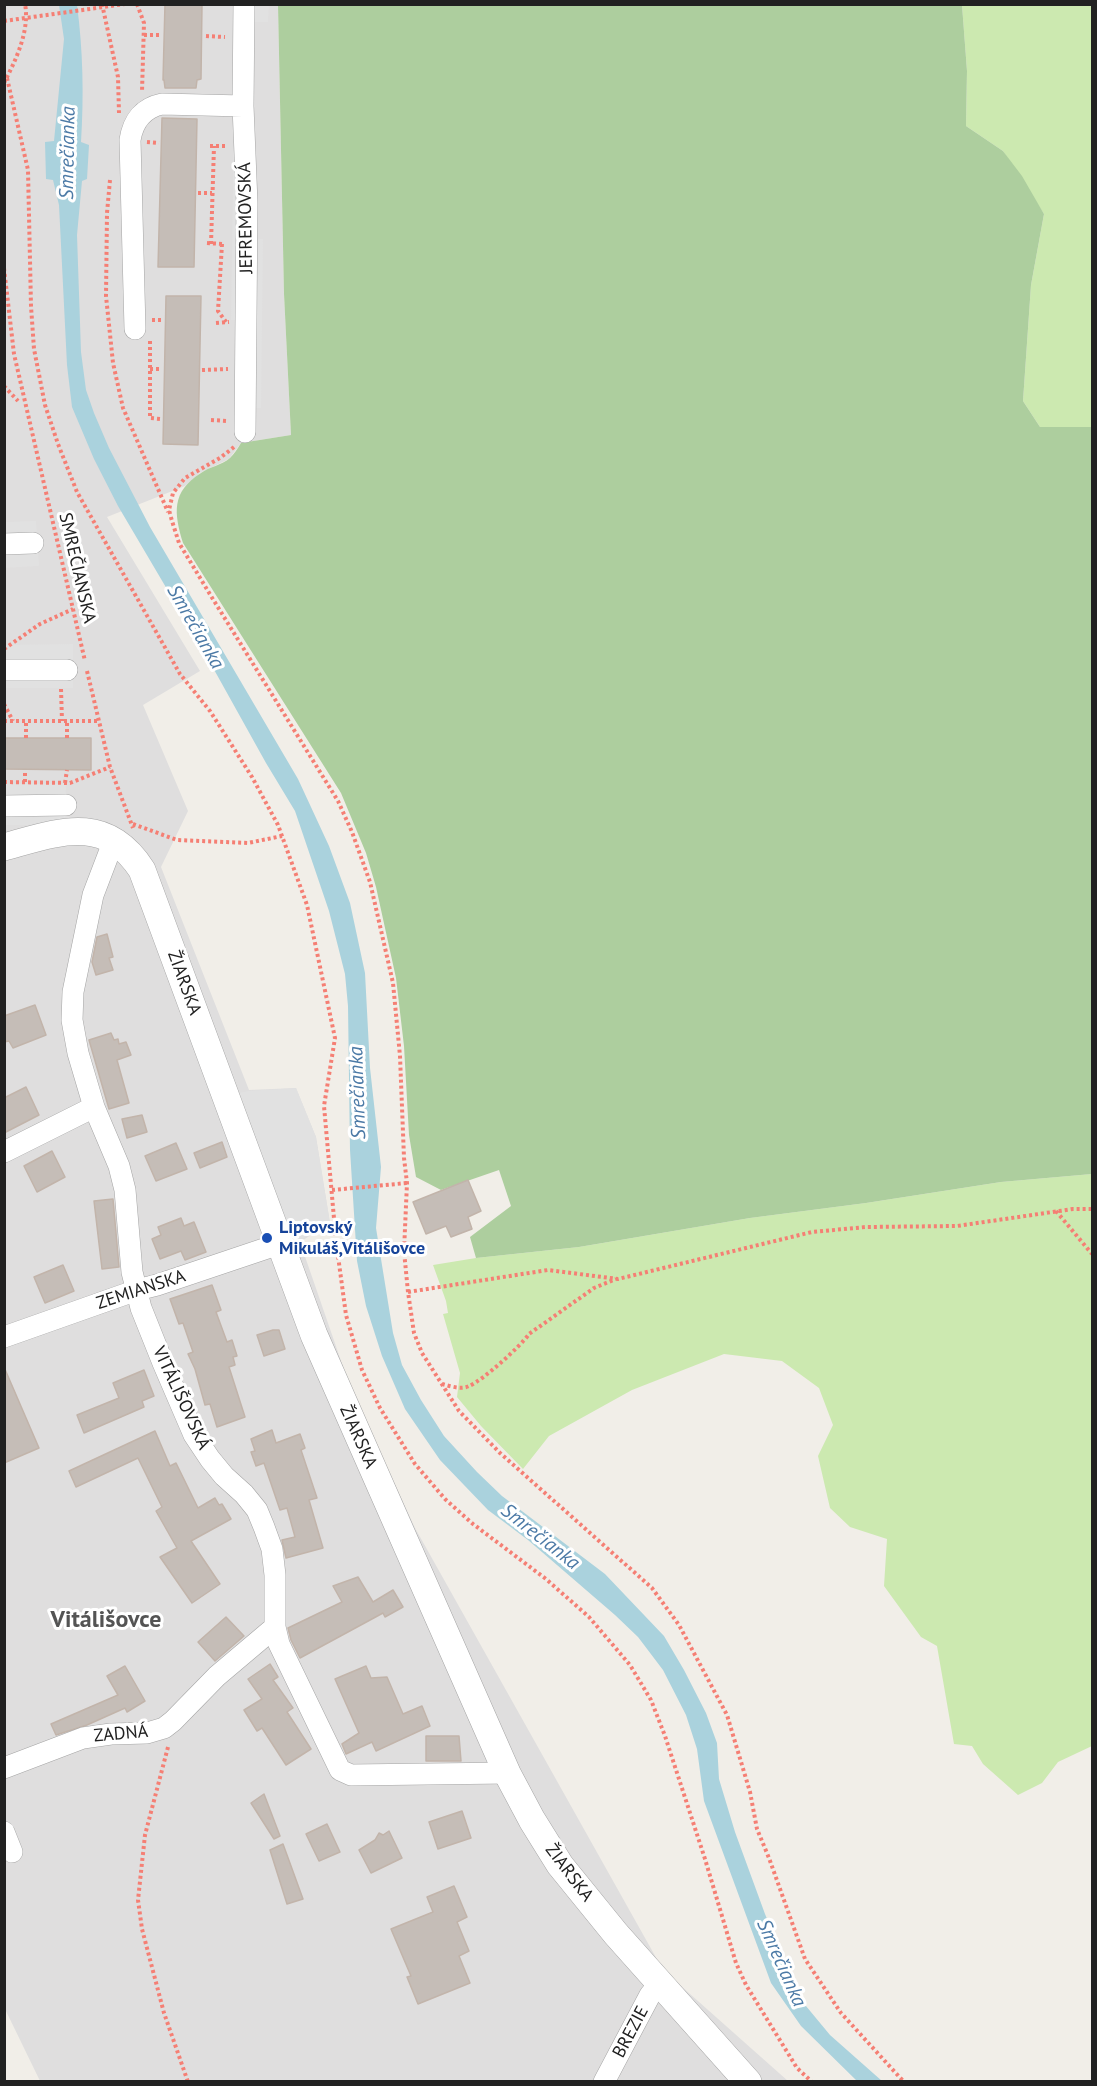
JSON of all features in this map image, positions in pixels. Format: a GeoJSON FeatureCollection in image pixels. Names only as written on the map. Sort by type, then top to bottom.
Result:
{"type":"FeatureCollection","features":[{"type":"Feature","properties":{"kind":"street","name":"JEFREMOVSKÁ"},"geometry":{"type":"LineString","coordinates":[[238,427],[247,203],[243,106],[244,4]]}},
{"type":"Feature","properties":{"kind":"street"},"geometry":{"type":"LineString","coordinates":[[145,333],[131,130],[141,113],[162,104],[243,106]]}},
{"type":"Feature","properties":{"kind":"street"},"geometry":{"type":"LineString","coordinates":[[4,544],[33,543]]}},
{"type":"Feature","properties":{"kind":"street"},"geometry":{"type":"LineString","coordinates":[[4,670],[64,679]]}},
{"type":"Feature","properties":{"kind":"street"},"geometry":{"type":"LineString","coordinates":[[4,806],[66,805]]}},
{"type":"Feature","properties":{"kind":"street","name":"ŽIARSKA"},"geometry":{"type":"LineString","coordinates":[[4,847],[62,833],[127,832],[134,856],[148,881],[314,1335],[507,1773],[560,1865],[616,1934],[748,2082]]}},
{"type":"Feature","properties":{"kind":"street","name":"VITÁLIŠOVSKÁ"},"geometry":{"type":"LineString","coordinates":[[127,832],[93,895],[73,992],[72,1020],[78,1053],[94,1107],[119,1166],[125,1190],[132,1272],[141,1308],[163,1363],[195,1435],[210,1459],[257,1510],[272,1549],[275,1575],[275,1627],[279,1644],[340,1770],[351,1775],[507,1773]]}},
{"type":"Feature","properties":{"kind":"street"},"geometry":{"type":"LineString","coordinates":[[4,1152],[94,1107]]}},
{"type":"Feature","properties":{"kind":"street","name":"ZEMIANSKA"},"geometry":{"type":"LineString","coordinates":[[4,1337],[137,1290],[157,1286],[279,1244]]}},
{"type":"Feature","properties":{"kind":"street","name":"ZADNÁ"},"geometry":{"type":"LineString","coordinates":[[4,1768],[95,1735],[147,1733],[164,1728],[217,1676],[275,1627]]}},
{"type":"Feature","properties":{"kind":"street"},"geometry":{"type":"LineString","coordinates":[[4,1832],[12,1852]]}},
{"type":"Feature","properties":{"kind":"street","name":"BREZIE"},"geometry":{"type":"LineString","coordinates":[[604,2082],[651,1995],[660,1983]]}},
{"type":"Feature","properties":{"kind":"path"},"geometry":{"type":"LineString","coordinates":[[25,4],[28,18],[14,68],[6,80],[27,170],[34,350],[45,405],[77,492],[180,674],[210,711],[252,777],[282,836],[307,905],[335,1038],[324,1106],[336,1241],[346,1315],[362,1370],[380,1408],[415,1464],[445,1499],[473,1524],[546,1579],[589,1617],[630,1665],[651,1700],[665,1736],[736,1963],[746,1985],[797,2068],[812,2082]]}},
{"type":"Feature","properties":{"kind":"path"},"geometry":{"type":"LineString","coordinates":[[4,21],[125,4]]}},
{"type":"Feature","properties":{"kind":"path"},"geometry":{"type":"LineString","coordinates":[[137,4],[144,23],[141,113]]}},
{"type":"Feature","properties":{"kind":"path"},"geometry":{"type":"LineString","coordinates":[[144,35],[162,35]]}},
{"type":"Feature","properties":{"kind":"path"},"geometry":{"type":"LineString","coordinates":[[211,244],[214,146]]}},
{"type":"Feature","properties":{"kind":"path"},"geometry":{"type":"LineString","coordinates":[[198,193],[212,193]]}},
{"type":"Feature","properties":{"kind":"path"},"geometry":{"type":"LineString","coordinates":[[222,244],[218,311],[226,322]]}},
{"type":"Feature","properties":{"kind":"path","name":"SMREČIANSKA"},"geometry":{"type":"LineString","coordinates":[[4,268],[14,354],[127,832]]}},
{"type":"Feature","properties":{"kind":"path"},"geometry":{"type":"LineString","coordinates":[[161,419],[150,418],[150,369],[145,333],[150,320],[163,321]]}},
{"type":"Feature","properties":{"kind":"path"},"geometry":{"type":"LineString","coordinates":[[150,369],[162,369]]}},
{"type":"Feature","properties":{"kind":"path"},"geometry":{"type":"LineString","coordinates":[[202,370],[232,369]]}},
{"type":"Feature","properties":{"kind":"path"},"geometry":{"type":"LineString","coordinates":[[4,386],[18,402]]}},
{"type":"Feature","properties":{"kind":"path"},"geometry":{"type":"LineString","coordinates":[[211,420],[238,427],[230,452],[185,478],[173,493],[169,510],[179,543],[189,561],[338,801],[370,882],[393,983],[407,1183],[404,1251],[414,1333],[422,1353],[459,1411],[500,1453],[652,1588],[679,1625],[727,1715],[750,1792],[757,1829],[805,1959],[841,2013],[904,2082]]}},
{"type":"Feature","properties":{"kind":"path"},"geometry":{"type":"LineString","coordinates":[[4,649],[40,624],[73,609]]}},
{"type":"Feature","properties":{"kind":"path"},"geometry":{"type":"LineString","coordinates":[[64,679],[67,738]]}},
{"type":"Feature","properties":{"kind":"path"},"geometry":{"type":"LineString","coordinates":[[4,704],[13,721]]}},
{"type":"Feature","properties":{"kind":"path"},"geometry":{"type":"LineString","coordinates":[[4,721],[99,721]]}},
{"type":"Feature","properties":{"kind":"path"},"geometry":{"type":"LineString","coordinates":[[26,721],[26,738]]}},
{"type":"Feature","properties":{"kind":"path"},"geometry":{"type":"LineString","coordinates":[[4,782],[70,783],[110,767]]}},
{"type":"Feature","properties":{"kind":"path"},"geometry":{"type":"LineString","coordinates":[[25,770],[25,782]]}},
{"type":"Feature","properties":{"kind":"path"},"geometry":{"type":"LineString","coordinates":[[65,783],[67,770]]}},
{"type":"Feature","properties":{"kind":"path"},"geometry":{"type":"LineString","coordinates":[[127,832],[177,840],[248,843],[282,836]]}},
{"type":"Feature","properties":{"kind":"path"},"geometry":{"type":"LineString","coordinates":[[332,1190],[407,1183]]}},
{"type":"Feature","properties":{"kind":"path"},"geometry":{"type":"LineString","coordinates":[[441,1384],[455,1388],[469,1387],[522,1345],[529,1334],[564,1308],[594,1288],[618,1279],[812,1232],[866,1227],[957,1226],[1056,1211],[1092,1209]]}},
{"type":"Feature","properties":{"kind":"path"},"geometry":{"type":"LineString","coordinates":[[1056,1211],[1092,1254]]}},
{"type":"Feature","properties":{"kind":"path"},"geometry":{"type":"LineString","coordinates":[[408,1292],[549,1270],[618,1279]]}},
{"type":"Feature","properties":{"kind":"path"},"geometry":{"type":"LineString","coordinates":[[169,1744],[145,1835],[138,1900],[142,1929],[164,2013],[188,2082]]}},
{"type":"Feature","properties":{"kind":"shaded area"},"geometry":{"type":"Polygon","coordinates":[[[5,5],[278,5],[284,294],[291,435],[241,443],[229,459],[200,473],[185,486],[107,517],[200,671],[143,705],[188,811],[161,867],[249,1090],[296,1088],[316,1137],[330,1223],[300,1242],[349,1384],[415,1528],[663,1970],[788,2081],[40,2081],[5,2009],[5,5]]]}},
{"type":"Feature","properties":{"kind":"shaded area"},"geometry":{"type":"Polygon","coordinates":[[[255,5],[269,5],[268,22],[255,22],[255,5]]]}},
{"type":"Feature","properties":{"kind":"shaded area"},"geometry":{"type":"Polygon","coordinates":[[[234,112],[240,112],[238,320],[231,320],[234,112]]]}},
{"type":"Feature","properties":{"kind":"shaded area"},"geometry":{"type":"Polygon","coordinates":[[[254,239],[263,239],[261,408],[252,408],[254,239]]]}},
{"type":"Feature","properties":{"kind":"shaded area"},"geometry":{"type":"Polygon","coordinates":[[[36,521],[39,566],[5,568],[4,522],[36,521]]]}},
{"type":"Feature","properties":{"kind":"shaded area"},"geometry":{"type":"Polygon","coordinates":[[[73,644],[73,688],[5,688],[4,645],[73,644]]]}},
{"type":"Feature","properties":{"kind":"shaded area"},"geometry":{"type":"Polygon","coordinates":[[[5,784],[66,784],[65,825],[5,825],[5,784]]]}},
{"type":"Feature","properties":{"kind":"shaded area"},"geometry":{"type":"Polygon","coordinates":[[[296,1088],[316,1137],[330,1223],[295,1243],[234,1094],[296,1088]]]}},
{"type":"Feature","properties":{"kind":"green space"},"geometry":{"type":"Polygon","coordinates":[[[278,5],[962,5],[967,71],[966,126],[1003,151],[1022,176],[1044,214],[1031,285],[1023,401],[1040,427],[1092,427],[1092,1174],[1001,1182],[750,1218],[579,1247],[476,1258],[470,1237],[511,1206],[499,1170],[441,1190],[416,1177],[409,1135],[404,1046],[396,978],[366,853],[341,793],[183,543],[178,522],[177,504],[184,488],[191,480],[227,460],[241,443],[291,435],[284,294],[278,5]]]}},
{"type":"Feature","properties":{"kind":"green space"},"geometry":{"type":"Polygon","coordinates":[[[962,5],[1092,5],[1092,427],[1040,427],[1023,401],[1031,285],[1044,214],[1003,151],[966,126],[967,71],[962,5]]]}},
{"type":"Feature","properties":{"kind":"green space"},"geometry":{"type":"Polygon","coordinates":[[[1092,1174],[1092,1746],[1058,1762],[1042,1783],[1018,1795],[983,1764],[972,1746],[954,1744],[937,1646],[921,1637],[884,1586],[887,1539],[850,1527],[830,1508],[818,1456],[833,1425],[819,1388],[782,1361],[724,1354],[632,1390],[549,1436],[523,1469],[481,1426],[457,1397],[460,1373],[443,1314],[448,1313],[446,1301],[433,1265],[579,1247],[750,1218],[1001,1182],[1092,1174]]]}},
{"type":"Feature","properties":{"kind":"water","name":"Smrečianka"},"geometry":{"type":"Polygon","coordinates":[[[59,5],[77,5],[82,73],[81,142],[89,145],[87,179],[82,181],[77,235],[81,352],[86,390],[109,448],[150,527],[298,779],[329,846],[350,903],[365,973],[370,1068],[381,1167],[376,1228],[393,1333],[402,1365],[444,1436],[477,1472],[502,1496],[605,1574],[664,1636],[706,1713],[717,1743],[719,1779],[735,1832],[765,1914],[801,2000],[830,2035],[882,2081],[857,2081],[801,2026],[771,1983],[704,1801],[697,1749],[686,1715],[663,1670],[638,1637],[615,1615],[528,1540],[488,1510],[440,1460],[405,1409],[382,1356],[366,1306],[357,1261],[350,1150],[348,1006],[345,974],[329,911],[295,811],[118,506],[94,459],[72,407],[67,365],[59,205],[53,180],[46,179],[45,142],[54,141],[64,39],[59,5]]]}},
{"type":"Feature","properties":{"kind":"building"},"geometry":{"type":"Polygon","coordinates":[[[165,4],[202,4],[201,79],[197,80],[196,88],[165,88],[163,80],[165,4]]]}},
{"type":"Feature","properties":{"kind":"building"},"geometry":{"type":"Polygon","coordinates":[[[162,118],[197,119],[194,267],[158,267],[162,118]]]}},
{"type":"Feature","properties":{"kind":"building"},"geometry":{"type":"Polygon","coordinates":[[[166,296],[201,296],[198,445],[163,444],[166,296]]]}},
{"type":"Feature","properties":{"kind":"building"},"geometry":{"type":"Polygon","coordinates":[[[4,738],[91,738],[91,770],[4,769],[4,738]]]}},
{"type":"Feature","properties":{"kind":"building"},"geometry":{"type":"Polygon","coordinates":[[[107,934],[113,957],[109,958],[113,970],[96,975],[92,962],[97,937],[107,934]]]}},
{"type":"Feature","properties":{"kind":"building"},"geometry":{"type":"Polygon","coordinates":[[[35,1005],[46,1035],[13,1048],[9,1041],[4,1042],[4,1016],[35,1005]]]}},
{"type":"Feature","properties":{"kind":"building"},"geometry":{"type":"Polygon","coordinates":[[[111,1033],[114,1040],[118,1039],[119,1044],[126,1042],[131,1055],[117,1060],[129,1103],[109,1109],[89,1040],[111,1033]]]}},
{"type":"Feature","properties":{"kind":"building"},"geometry":{"type":"Polygon","coordinates":[[[26,1087],[39,1115],[4,1133],[4,1098],[26,1087]]]}},
{"type":"Feature","properties":{"kind":"building"},"geometry":{"type":"Polygon","coordinates":[[[142,1115],[147,1132],[127,1138],[122,1119],[142,1115]]]}},
{"type":"Feature","properties":{"kind":"building"},"geometry":{"type":"Polygon","coordinates":[[[222,1142],[227,1157],[200,1168],[194,1153],[222,1142]]]}},
{"type":"Feature","properties":{"kind":"building"},"geometry":{"type":"Polygon","coordinates":[[[176,1143],[187,1169],[156,1181],[145,1156],[176,1143]]]}},
{"type":"Feature","properties":{"kind":"building"},"geometry":{"type":"Polygon","coordinates":[[[52,1151],[65,1177],[37,1192],[24,1166],[52,1151]]]}},
{"type":"Feature","properties":{"kind":"building"},"geometry":{"type":"Polygon","coordinates":[[[468,1180],[481,1211],[468,1217],[472,1229],[451,1237],[446,1226],[426,1234],[413,1202],[468,1180]]]}},
{"type":"Feature","properties":{"kind":"building"},"geometry":{"type":"Polygon","coordinates":[[[113,1199],[119,1267],[102,1269],[94,1201],[113,1199]]]}},
{"type":"Feature","properties":{"kind":"building"},"geometry":{"type":"Polygon","coordinates":[[[181,1218],[184,1226],[194,1222],[206,1252],[185,1260],[181,1251],[160,1259],[152,1239],[161,1235],[158,1227],[181,1218]]]}},
{"type":"Feature","properties":{"kind":"building"},"geometry":{"type":"Polygon","coordinates":[[[63,1265],[74,1291],[45,1303],[34,1277],[63,1265]]]}},
{"type":"Feature","properties":{"kind":"building"},"geometry":{"type":"Polygon","coordinates":[[[212,1285],[221,1310],[216,1312],[227,1342],[232,1340],[237,1356],[233,1357],[235,1365],[229,1367],[245,1417],[217,1427],[210,1404],[205,1405],[195,1369],[188,1354],[193,1352],[183,1323],[179,1324],[170,1299],[212,1285]]]}},
{"type":"Feature","properties":{"kind":"building"},"geometry":{"type":"Polygon","coordinates":[[[279,1330],[285,1349],[264,1356],[257,1335],[279,1330]]]}},
{"type":"Feature","properties":{"kind":"building"},"geometry":{"type":"Polygon","coordinates":[[[4,1367],[39,1448],[4,1463],[4,1367]]]}},
{"type":"Feature","properties":{"kind":"building"},"geometry":{"type":"Polygon","coordinates":[[[144,1370],[154,1396],[142,1401],[144,1407],[84,1433],[77,1415],[119,1398],[113,1383],[144,1370]]]}},
{"type":"Feature","properties":{"kind":"building"},"geometry":{"type":"Polygon","coordinates":[[[272,1430],[276,1443],[300,1434],[305,1448],[301,1450],[317,1498],[309,1500],[323,1548],[286,1558],[282,1540],[295,1537],[287,1508],[280,1510],[264,1463],[256,1466],[251,1452],[255,1451],[251,1439],[272,1430]]]}},
{"type":"Feature","properties":{"kind":"building"},"geometry":{"type":"Polygon","coordinates":[[[155,1431],[170,1466],[176,1463],[198,1508],[215,1498],[219,1505],[222,1504],[231,1519],[191,1541],[220,1584],[192,1603],[160,1557],[177,1548],[156,1511],[162,1507],[138,1458],[76,1487],[69,1471],[155,1431]]]}},
{"type":"Feature","properties":{"kind":"building"},"geometry":{"type":"Polygon","coordinates":[[[358,1577],[373,1602],[393,1590],[403,1607],[385,1617],[383,1613],[300,1658],[288,1628],[342,1602],[333,1586],[358,1577]]]}},
{"type":"Feature","properties":{"kind":"building"},"geometry":{"type":"Polygon","coordinates":[[[226,1617],[244,1636],[215,1661],[198,1642],[226,1617]]]}},
{"type":"Feature","properties":{"kind":"building"},"geometry":{"type":"Polygon","coordinates":[[[270,1664],[278,1677],[273,1680],[293,1708],[287,1712],[311,1749],[286,1765],[262,1728],[257,1731],[244,1710],[262,1699],[248,1679],[270,1664]]]}},
{"type":"Feature","properties":{"kind":"building"},"geometry":{"type":"Polygon","coordinates":[[[125,1666],[145,1701],[127,1712],[125,1708],[87,1725],[56,1735],[51,1724],[118,1695],[107,1676],[125,1666]]]}},
{"type":"Feature","properties":{"kind":"building"},"geometry":{"type":"Polygon","coordinates":[[[366,1666],[371,1678],[387,1677],[403,1714],[422,1706],[430,1726],[376,1751],[372,1742],[346,1754],[342,1744],[359,1733],[335,1679],[366,1666]]]}},
{"type":"Feature","properties":{"kind":"building"},"geometry":{"type":"Polygon","coordinates":[[[426,1736],[459,1736],[461,1761],[426,1761],[426,1736]]]}},
{"type":"Feature","properties":{"kind":"building"},"geometry":{"type":"Polygon","coordinates":[[[264,1794],[280,1836],[274,1839],[251,1803],[264,1794]]]}},
{"type":"Feature","properties":{"kind":"building"},"geometry":{"type":"Polygon","coordinates":[[[462,1811],[471,1838],[438,1849],[429,1822],[462,1811]]]}},
{"type":"Feature","properties":{"kind":"building"},"geometry":{"type":"Polygon","coordinates":[[[327,1824],[340,1852],[319,1861],[306,1834],[327,1824]]]}},
{"type":"Feature","properties":{"kind":"building"},"geometry":{"type":"Polygon","coordinates":[[[389,1831],[402,1858],[371,1873],[359,1850],[375,1840],[379,1833],[383,1835],[389,1831]]]}},
{"type":"Feature","properties":{"kind":"building"},"geometry":{"type":"Polygon","coordinates":[[[283,1844],[303,1899],[287,1904],[270,1850],[283,1844]]]}},
{"type":"Feature","properties":{"kind":"building"},"geometry":{"type":"Polygon","coordinates":[[[454,1886],[467,1917],[457,1922],[469,1951],[459,1956],[470,1983],[418,2004],[407,1977],[411,1976],[391,1929],[433,1912],[427,1897],[454,1886]]]}},
{"type":"Feature","properties":{"kind":"place","name":"Liptovský Mikuláš,Vitálišovce"},"geometry":{"type":"Point","coordinates":[267,1238]}},
{"type":"Feature","properties":{"kind":"district","name":"Vitálišovce"},"geometry":{"type":"Point","coordinates":[106,1620]}}]}
